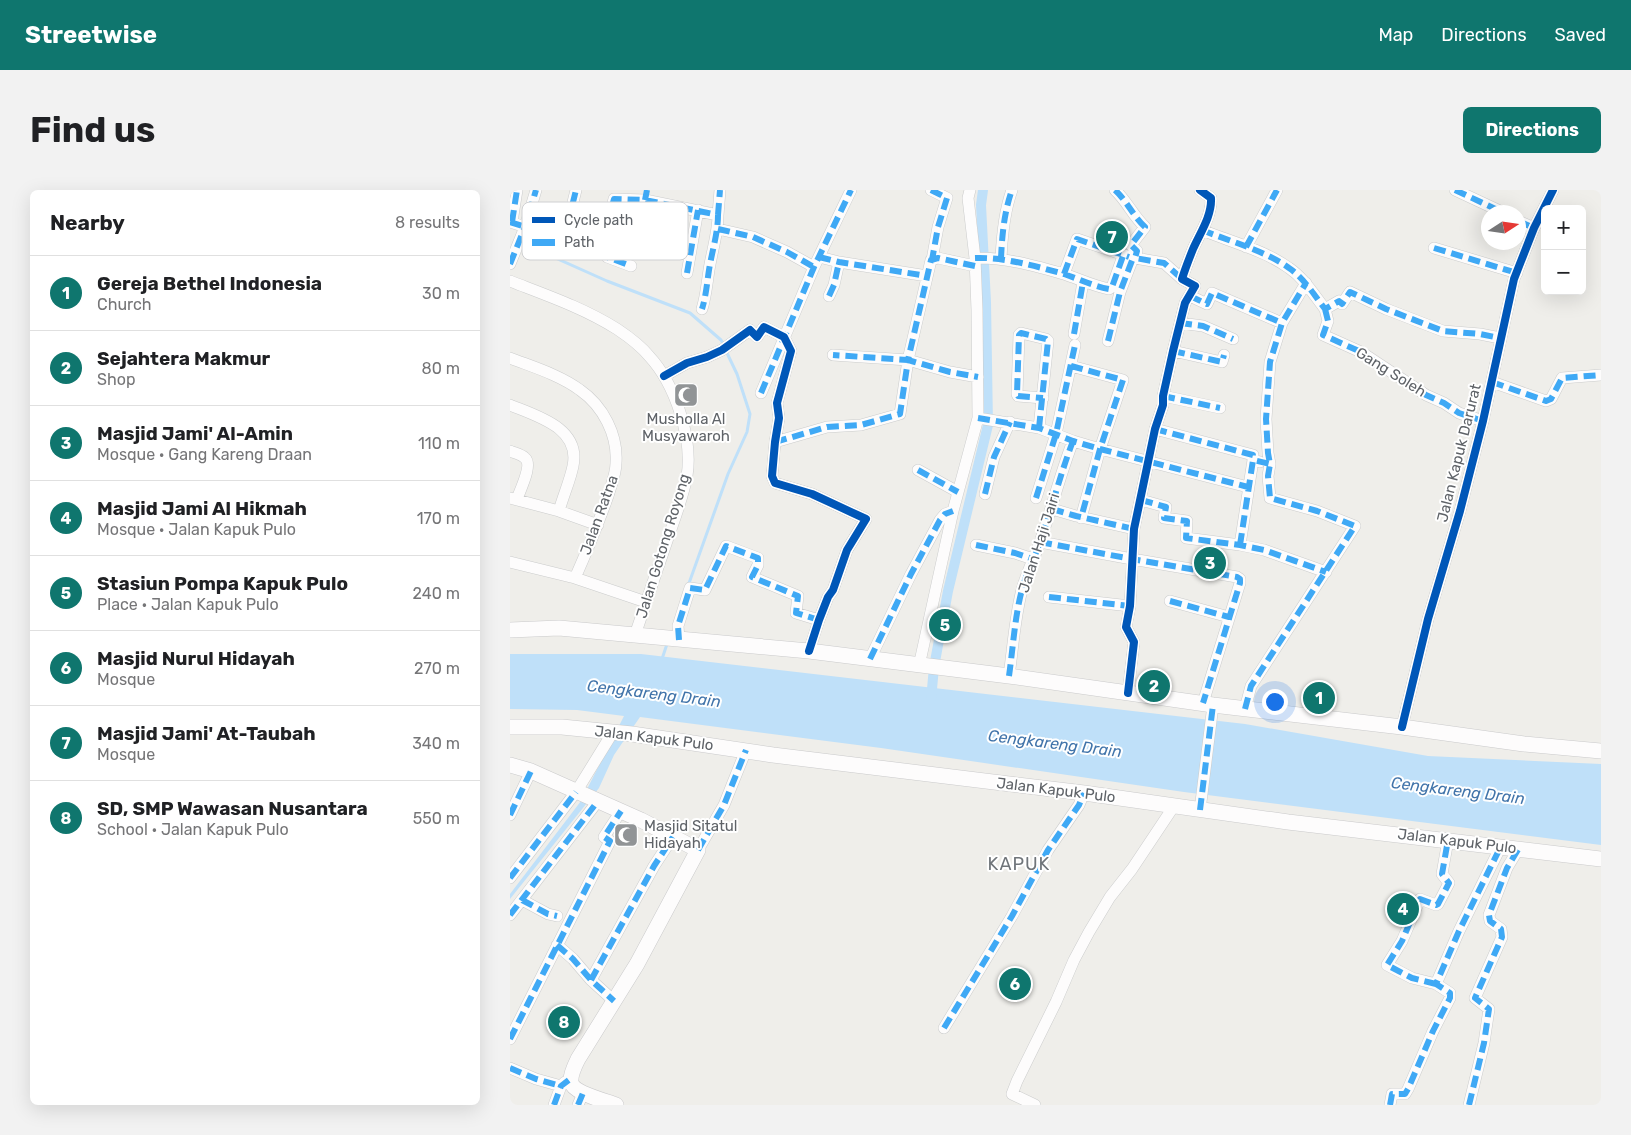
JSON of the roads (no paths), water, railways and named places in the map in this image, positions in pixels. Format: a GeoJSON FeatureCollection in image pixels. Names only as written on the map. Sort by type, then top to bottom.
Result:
{"type":"FeatureCollection","features":[{"type":"Feature","properties":{"kind":"main road"},"geometry":{"type":"LineString","coordinates":[[510,630],[559,628],[809,652],[1128,692],[1209,707],[1245,708],[1524,744],[1601,751]]}},
{"type":"Feature","properties":{"kind":"main road","name":"Jalan Kapuk Pulo"},"geometry":{"type":"LineString","coordinates":[[510,728],[562,726],[632,734],[1174,806],[1201,804],[1448,840],[1601,859]]}},
{"type":"Feature","properties":{"kind":"main road"},"geometry":{"type":"LineString","coordinates":[[510,765],[530,771],[621,811],[698,850],[637,964],[578,1059],[566,1082],[571,1084],[580,1099],[616,1105]]}},
{"type":"Feature","properties":{"kind":"street"},"geometry":{"type":"LineString","coordinates":[[518,190],[511,222],[522,230]]}},
{"type":"Feature","properties":{"kind":"street"},"geometry":{"type":"LineString","coordinates":[[532,202],[536,190]]}},
{"type":"Feature","properties":{"kind":"street"},"geometry":{"type":"LineString","coordinates":[[702,309],[718,229],[720,190]]}},
{"type":"Feature","properties":{"kind":"street"},"geometry":{"type":"LineString","coordinates":[[761,393],[816,262],[851,190]]}},
{"type":"Feature","properties":{"kind":"street"},"geometry":{"type":"LineString","coordinates":[[775,442],[827,427],[861,425],[900,414],[908,360],[929,264],[932,260],[938,227],[947,198],[931,190]]}},
{"type":"Feature","properties":{"kind":"street"},"geometry":{"type":"LineString","coordinates":[[922,666],[953,511],[982,418],[978,377],[977,260],[968,198],[970,190]]}},
{"type":"Feature","properties":{"kind":"street"},"geometry":{"type":"LineString","coordinates":[[999,259],[1007,205],[1012,190]]}},
{"type":"Feature","properties":{"kind":"street"},"geometry":{"type":"LineString","coordinates":[[932,260],[938,258],[999,259],[1064,274],[1083,282],[1109,289],[1130,257],[1137,251],[1131,245],[1145,227],[1115,190]]}},
{"type":"Feature","properties":{"kind":"street"},"geometry":{"type":"LineString","coordinates":[[1182,279],[1212,204],[1212,198],[1200,190]]}},
{"type":"Feature","properties":{"kind":"street"},"geometry":{"type":"LineString","coordinates":[[1246,247],[1277,190]]}},
{"type":"Feature","properties":{"kind":"street"},"geometry":{"type":"LineString","coordinates":[[1455,190],[1487,205]]}},
{"type":"Feature","properties":{"kind":"street","name":"Jalan Kapuk Darurat"},"geometry":{"type":"LineString","coordinates":[[1402,727],[1428,618],[1460,511],[1483,421],[1500,338],[1517,273],[1534,228],[1553,190]]}},
{"type":"Feature","properties":{"kind":"street"},"geometry":{"type":"LineString","coordinates":[[613,202],[614,199],[646,195],[670,202]]}},
{"type":"Feature","properties":{"kind":"street"},"geometry":{"type":"LineString","coordinates":[[688,207],[718,214]]}},
{"type":"Feature","properties":{"kind":"street"},"geometry":{"type":"LineString","coordinates":[[687,273],[698,210]]}},
{"type":"Feature","properties":{"kind":"street"},"geometry":{"type":"LineString","coordinates":[[1526,224],[1534,228]]}},
{"type":"Feature","properties":{"kind":"street"},"geometry":{"type":"LineString","coordinates":[[718,229],[753,237],[816,262],[839,262],[927,276]]}},
{"type":"Feature","properties":{"kind":"street"},"geometry":{"type":"LineString","coordinates":[[1202,230],[1246,247],[1290,268],[1306,283],[1325,309],[1340,301],[1342,304],[1350,292],[1386,309],[1443,331],[1480,334],[1500,338]]}},
{"type":"Feature","properties":{"kind":"street"},"geometry":{"type":"LineString","coordinates":[[510,264],[522,234]]}},
{"type":"Feature","properties":{"kind":"street"},"geometry":{"type":"LineString","coordinates":[[1064,274],[1077,239],[1130,257],[1164,263],[1182,279],[1194,284],[1190,296],[1185,303],[1173,350],[1163,396],[1163,405],[1155,429],[1134,529],[1130,606],[1126,627],[1134,642],[1128,692]]}},
{"type":"Feature","properties":{"kind":"street"},"geometry":{"type":"LineString","coordinates":[[1434,248],[1517,273]]}},
{"type":"Feature","properties":{"kind":"street"},"geometry":{"type":"LineString","coordinates":[[1108,341],[1130,257]]}},
{"type":"Feature","properties":{"kind":"street"},"geometry":{"type":"LineString","coordinates":[[615,260],[631,266]]}},
{"type":"Feature","properties":{"kind":"street"},"geometry":{"type":"LineString","coordinates":[[829,296],[834,285],[839,262]]}},
{"type":"Feature","properties":{"kind":"street","name":"Jalan Gotong Royong"},"geometry":{"type":"LineString","coordinates":[[510,281],[566,304],[617,329],[639,346],[664,376],[681,416],[688,464],[684,488],[635,635]]}},
{"type":"Feature","properties":{"kind":"street"},"geometry":{"type":"LineString","coordinates":[[1036,498],[1056,434],[1071,366],[1083,282]]}},
{"type":"Feature","properties":{"kind":"street"},"geometry":{"type":"LineString","coordinates":[[1245,708],[1252,686],[1355,526],[1317,511],[1270,498],[1268,476],[1270,464],[1266,419],[1270,362],[1282,323],[1306,283]]}},
{"type":"Feature","properties":{"kind":"street"},"geometry":{"type":"LineString","coordinates":[[1190,296],[1207,304],[1212,293],[1282,323]]}},
{"type":"Feature","properties":{"kind":"street","name":"Gang Soleh"},"geometry":{"type":"LineString","coordinates":[[1325,309],[1328,321],[1324,335],[1361,352],[1459,413],[1483,421]]}},
{"type":"Feature","properties":{"kind":"street"},"geometry":{"type":"LineString","coordinates":[[1180,323],[1203,326],[1233,339]]}},
{"type":"Feature","properties":{"kind":"street"},"geometry":{"type":"LineString","coordinates":[[664,376],[687,363],[707,357],[750,330],[757,337],[764,327],[784,337],[790,351],[777,402],[779,418],[772,476],[775,483],[812,494],[866,519],[847,550],[833,590],[819,620],[809,652]]}},
{"type":"Feature","properties":{"kind":"street"},"geometry":{"type":"LineString","coordinates":[[1039,428],[1043,398],[1048,341],[1021,333],[1019,335],[1017,395],[1043,398]]}},
{"type":"Feature","properties":{"kind":"street"},"geometry":{"type":"LineString","coordinates":[[1173,350],[1222,362],[1224,355]]}},
{"type":"Feature","properties":{"kind":"street"},"geometry":{"type":"LineString","coordinates":[[833,355],[908,360],[950,372],[978,377]]}},
{"type":"Feature","properties":{"kind":"street","name":"Jalan Ratna"},"geometry":{"type":"LineString","coordinates":[[510,358],[562,380],[580,390],[595,403],[606,419],[615,445],[615,472],[598,525],[575,578]]}},
{"type":"Feature","properties":{"kind":"street"},"geometry":{"type":"LineString","coordinates":[[1071,366],[1123,380],[1100,449],[1081,518]]}},
{"type":"Feature","properties":{"kind":"street"},"geometry":{"type":"LineString","coordinates":[[1492,382],[1546,401],[1551,399],[1562,378],[1601,375]]}},
{"type":"Feature","properties":{"kind":"street"},"geometry":{"type":"LineString","coordinates":[[1163,396],[1220,408]]}},
{"type":"Feature","properties":{"kind":"street"},"geometry":{"type":"LineString","coordinates":[[510,405],[551,423],[564,432],[572,446],[573,467],[559,511]]}},
{"type":"Feature","properties":{"kind":"street"},"geometry":{"type":"LineString","coordinates":[[982,418],[1039,428],[1100,449],[1248,487]]}},
{"type":"Feature","properties":{"kind":"street"},"geometry":{"type":"LineString","coordinates":[[984,494],[994,457],[1008,422]]}},
{"type":"Feature","properties":{"kind":"street"},"geometry":{"type":"LineString","coordinates":[[1155,429],[1253,455],[1240,545]]}},
{"type":"Feature","properties":{"kind":"street","name":"Jalan Haji Jairi"},"geometry":{"type":"LineString","coordinates":[[1009,676],[1014,646],[1013,635],[1023,586],[1052,509],[1063,467],[1073,441]]}},
{"type":"Feature","properties":{"kind":"street"},"geometry":{"type":"LineString","coordinates":[[510,451],[523,456],[527,462],[527,470],[513,499],[559,511],[598,525]]}},
{"type":"Feature","properties":{"kind":"street"},"geometry":{"type":"LineString","coordinates":[[1253,460],[1270,464]]}},
{"type":"Feature","properties":{"kind":"street"},"geometry":{"type":"LineString","coordinates":[[918,470],[958,492]]}},
{"type":"Feature","properties":{"kind":"street"},"geometry":{"type":"LineString","coordinates":[[1141,500],[1166,507],[1164,518],[1187,521],[1186,538],[1264,550],[1326,572]]}},
{"type":"Feature","properties":{"kind":"street"},"geometry":{"type":"LineString","coordinates":[[1052,509],[1081,518],[1134,529]]}},
{"type":"Feature","properties":{"kind":"street"},"geometry":{"type":"LineString","coordinates":[[870,659],[910,574],[940,520],[945,514],[953,511]]}},
{"type":"Feature","properties":{"kind":"street"},"geometry":{"type":"LineString","coordinates":[[1040,542],[1238,576],[1240,583],[1209,707],[1201,804]]}},
{"type":"Feature","properties":{"kind":"street"},"geometry":{"type":"LineString","coordinates":[[976,545],[1015,552],[1033,559]]}},
{"type":"Feature","properties":{"kind":"street"},"geometry":{"type":"LineString","coordinates":[[671,639],[678,626],[690,588],[705,590],[726,546],[758,558],[758,565],[752,577],[798,596],[796,613],[819,620]]}},
{"type":"Feature","properties":{"kind":"street"},"geometry":{"type":"LineString","coordinates":[[510,562],[575,578],[644,609]]}},
{"type":"Feature","properties":{"kind":"street"},"geometry":{"type":"LineString","coordinates":[[1049,597],[1130,606]]}},
{"type":"Feature","properties":{"kind":"street"},"geometry":{"type":"LineString","coordinates":[[1170,601],[1230,617]]}},
{"type":"Feature","properties":{"kind":"street"},"geometry":{"type":"LineString","coordinates":[[510,915],[522,900],[587,797],[614,732]]}},
{"type":"Feature","properties":{"kind":"street"},"geometry":{"type":"LineString","coordinates":[[698,850],[724,805],[746,750]]}},
{"type":"Feature","properties":{"kind":"street"},"geometry":{"type":"LineString","coordinates":[[510,815],[530,771]]}},
{"type":"Feature","properties":{"kind":"street"},"geometry":{"type":"LineString","coordinates":[[944,1028],[1012,916],[1048,850],[1084,794]]}},
{"type":"Feature","properties":{"kind":"street"},"geometry":{"type":"LineString","coordinates":[[510,878],[587,797]]}},
{"type":"Feature","properties":{"kind":"street"},"geometry":{"type":"LineString","coordinates":[[1035,1105],[1012,1094],[1017,1081],[1093,924],[1110,896],[1132,869],[1174,806]]}},
{"type":"Feature","properties":{"kind":"street"},"geometry":{"type":"LineString","coordinates":[[510,1039],[610,841],[604,837],[621,811]]}},
{"type":"Feature","properties":{"kind":"street"},"geometry":{"type":"LineString","coordinates":[[591,980],[654,866],[674,837]]}},
{"type":"Feature","properties":{"kind":"street"},"geometry":{"type":"LineString","coordinates":[[1390,1105],[1392,1094],[1405,1094],[1408,1089],[1433,1031],[1450,998],[1450,993],[1436,984],[1412,978],[1387,965],[1402,941],[1420,899],[1438,904],[1449,883],[1442,874],[1448,840]]}},
{"type":"Feature","properties":{"kind":"street"},"geometry":{"type":"LineString","coordinates":[[1436,984],[1459,930],[1501,846]]}},
{"type":"Feature","properties":{"kind":"street"},"geometry":{"type":"LineString","coordinates":[[1468,1105],[1484,1043],[1489,1009],[1475,998],[1502,936],[1501,929],[1490,921],[1489,916],[1507,868],[1519,848]]}},
{"type":"Feature","properties":{"kind":"street"},"geometry":{"type":"LineString","coordinates":[[522,900],[548,914],[557,916]]}},
{"type":"Feature","properties":{"kind":"street"},"geometry":{"type":"LineString","coordinates":[[557,945],[614,1001]]}},
{"type":"Feature","properties":{"kind":"street"},"geometry":{"type":"LineString","coordinates":[[510,1068],[536,1079],[566,1082],[554,1105]]}},
{"type":"Feature","properties":{"kind":"water","name":"Cengkareng Drain"},"geometry":{"type":"Polygon","coordinates":[[[510,654],[641,654],[1245,724],[1428,756],[1601,764],[1601,845],[1184,792],[881,748],[640,717],[614,755],[599,788],[510,899],[510,894],[581,801],[624,716],[577,710],[510,709],[510,654]]]}},
{"type":"Feature","properties":{"kind":"waterway"},"geometry":{"type":"LineString","coordinates":[[931,700],[934,667],[948,591],[988,425],[986,302],[981,205],[983,190]]}},
{"type":"Feature","properties":{"kind":"waterway"},"geometry":{"type":"LineString","coordinates":[[560,260],[607,281],[690,313],[721,340],[724,345]]}},
{"type":"Feature","properties":{"kind":"waterway"},"geometry":{"type":"LineString","coordinates":[[688,586],[728,474],[747,432],[750,414],[737,374],[726,351]]}},
{"type":"Feature","properties":{"kind":"waterway"},"geometry":{"type":"LineString","coordinates":[[662,659],[668,641]]}},
{"type":"Feature","properties":{"kind":"place","name":"Masjid Jami' At-Taubah"},"geometry":{"type":"Point","coordinates":[1112,237]}},
{"type":"Feature","properties":{"kind":"place","name":"Musholla Al Musyawaroh"},"geometry":{"type":"Point","coordinates":[686,395]}},
{"type":"Feature","properties":{"kind":"place","name":"Masjid Jami' Al-Amin"},"geometry":{"type":"Point","coordinates":[1210,563]}},
{"type":"Feature","properties":{"kind":"place","name":"Stasiun Pompa Kapuk Pulo"},"geometry":{"type":"Point","coordinates":[945,625]}},
{"type":"Feature","properties":{"kind":"place","name":"Sejahtera Makmur"},"geometry":{"type":"Point","coordinates":[1154,686]}},
{"type":"Feature","properties":{"kind":"place","name":"Gereja Bethel Indonesia"},"geometry":{"type":"Point","coordinates":[1319,698]}},
{"type":"Feature","properties":{"kind":"place","name":"Masjid Sitatul Hidayah"},"geometry":{"type":"Point","coordinates":[626,835]}},
{"type":"Feature","properties":{"kind":"place","name":"Masjid Jami Al Hikmah"},"geometry":{"type":"Point","coordinates":[1403,909]}},
{"type":"Feature","properties":{"kind":"place","name":"Masjid Nurul Hidayah"},"geometry":{"type":"Point","coordinates":[1015,984]}},
{"type":"Feature","properties":{"kind":"place","name":"SD, SMP Wawasan Nusantara"},"geometry":{"type":"Point","coordinates":[564,1022]}},
{"type":"Feature","properties":{"kind":"district","name":"KAPUK"},"geometry":{"type":"Point","coordinates":[1019,864]}}]}
